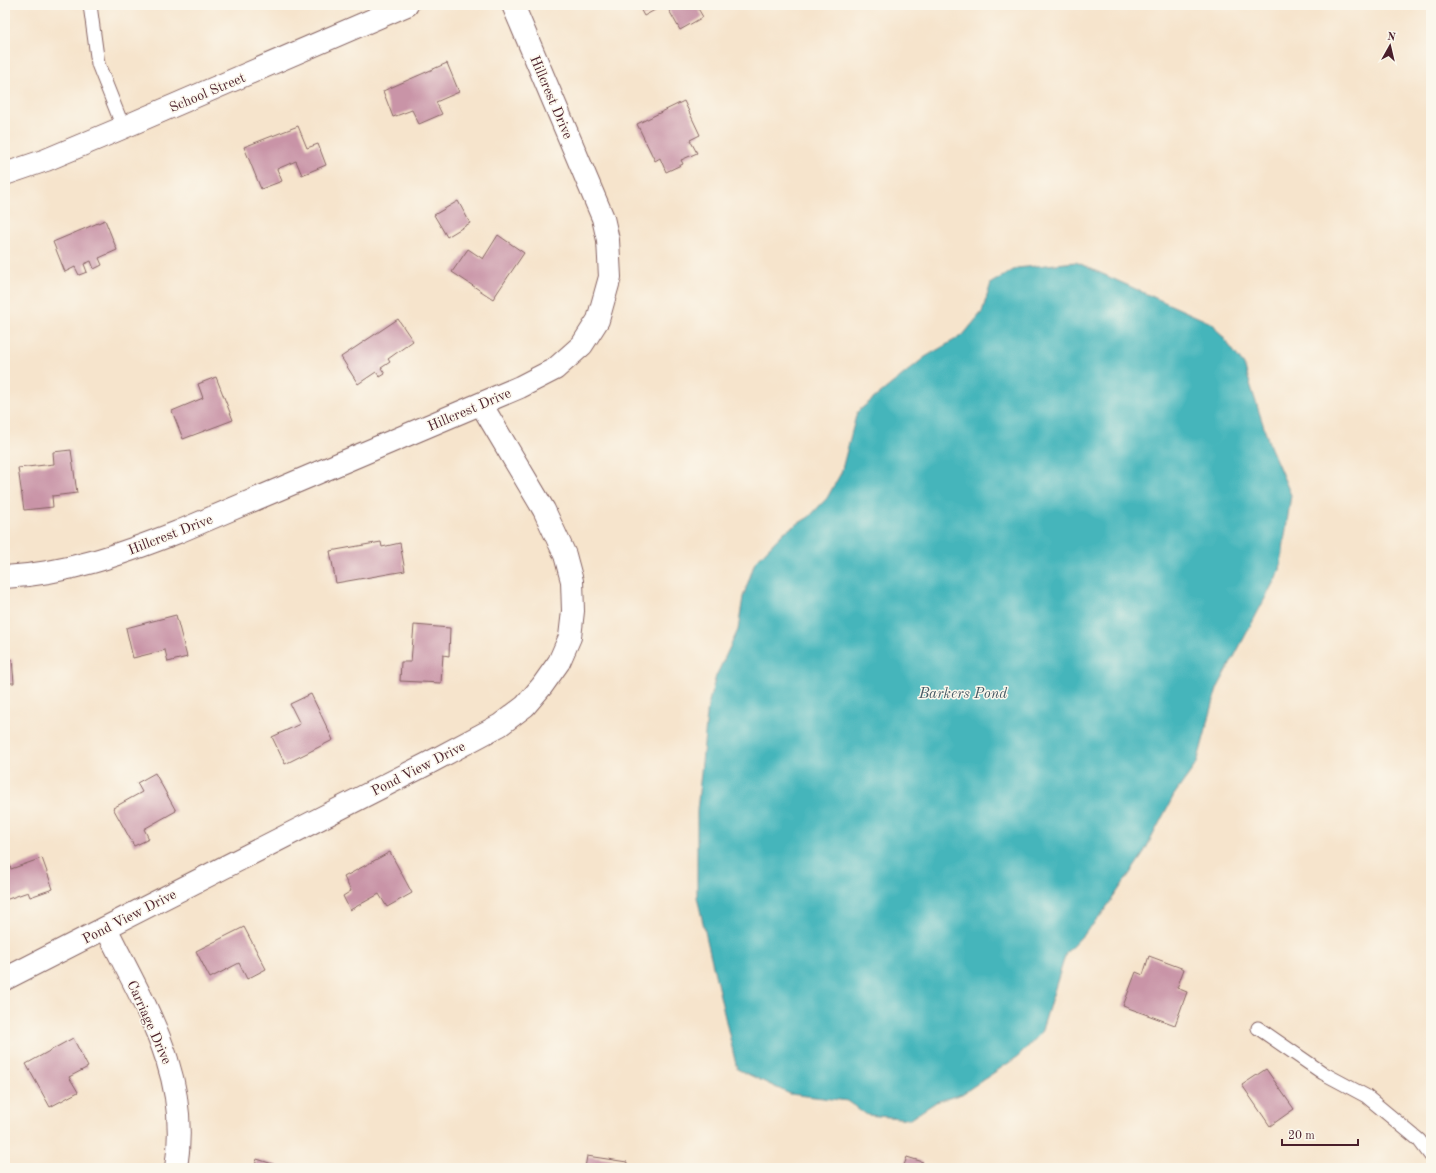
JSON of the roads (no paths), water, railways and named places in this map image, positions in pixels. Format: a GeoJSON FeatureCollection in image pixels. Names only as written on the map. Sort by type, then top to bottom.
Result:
{"type":"FeatureCollection","features":[{"type":"Feature","properties":{"kind":"street","name":"School Street"},"geometry":{"type":"LineString","coordinates":[[5,174],[46,160],[123,128],[407,5]]}},
{"type":"Feature","properties":{"kind":"street","name":"Hillcrest Drive"},"geometry":{"type":"LineString","coordinates":[[5,577],[49,572],[90,563],[134,549],[214,517],[520,387],[555,369],[582,345],[598,320],[610,277],[608,240],[603,218],[513,5]]}},
{"type":"Feature","properties":{"kind":"street","name":"Pond View Drive"},"geometry":{"type":"LineString","coordinates":[[5,980],[427,764],[500,725],[525,706],[542,686],[559,662],[570,637],[573,611],[572,581],[565,554],[544,510],[481,404]]}},
{"type":"Feature","properties":{"kind":"street","name":"Carriage Drive"},"geometry":{"type":"LineString","coordinates":[[106,928],[156,1030],[167,1056],[174,1085],[179,1124],[179,1148],[176,1168]]}},
{"type":"Feature","properties":{"kind":"lane"},"geometry":{"type":"LineString","coordinates":[[90,5],[98,64],[123,128]]}},
{"type":"Feature","properties":{"kind":"lane"},"geometry":{"type":"LineString","coordinates":[[1258,1028],[1323,1073],[1366,1096],[1419,1140],[1431,1156]]}},
{"type":"Feature","properties":{"kind":"water","name":"Barkers Pond"},"geometry":{"type":"Polygon","coordinates":[[[1076,262],[1213,324],[1244,365],[1270,446],[1291,495],[1280,570],[1217,689],[1197,763],[1174,795],[1142,856],[1099,918],[1066,953],[1041,1033],[1019,1056],[962,1094],[936,1102],[910,1119],[867,1115],[848,1101],[790,1094],[737,1069],[697,897],[697,811],[708,705],[716,676],[738,630],[743,597],[755,562],[784,532],[809,517],[827,498],[841,473],[857,412],[925,357],[963,335],[982,312],[991,283],[1017,268],[1076,262]]]}}]}
